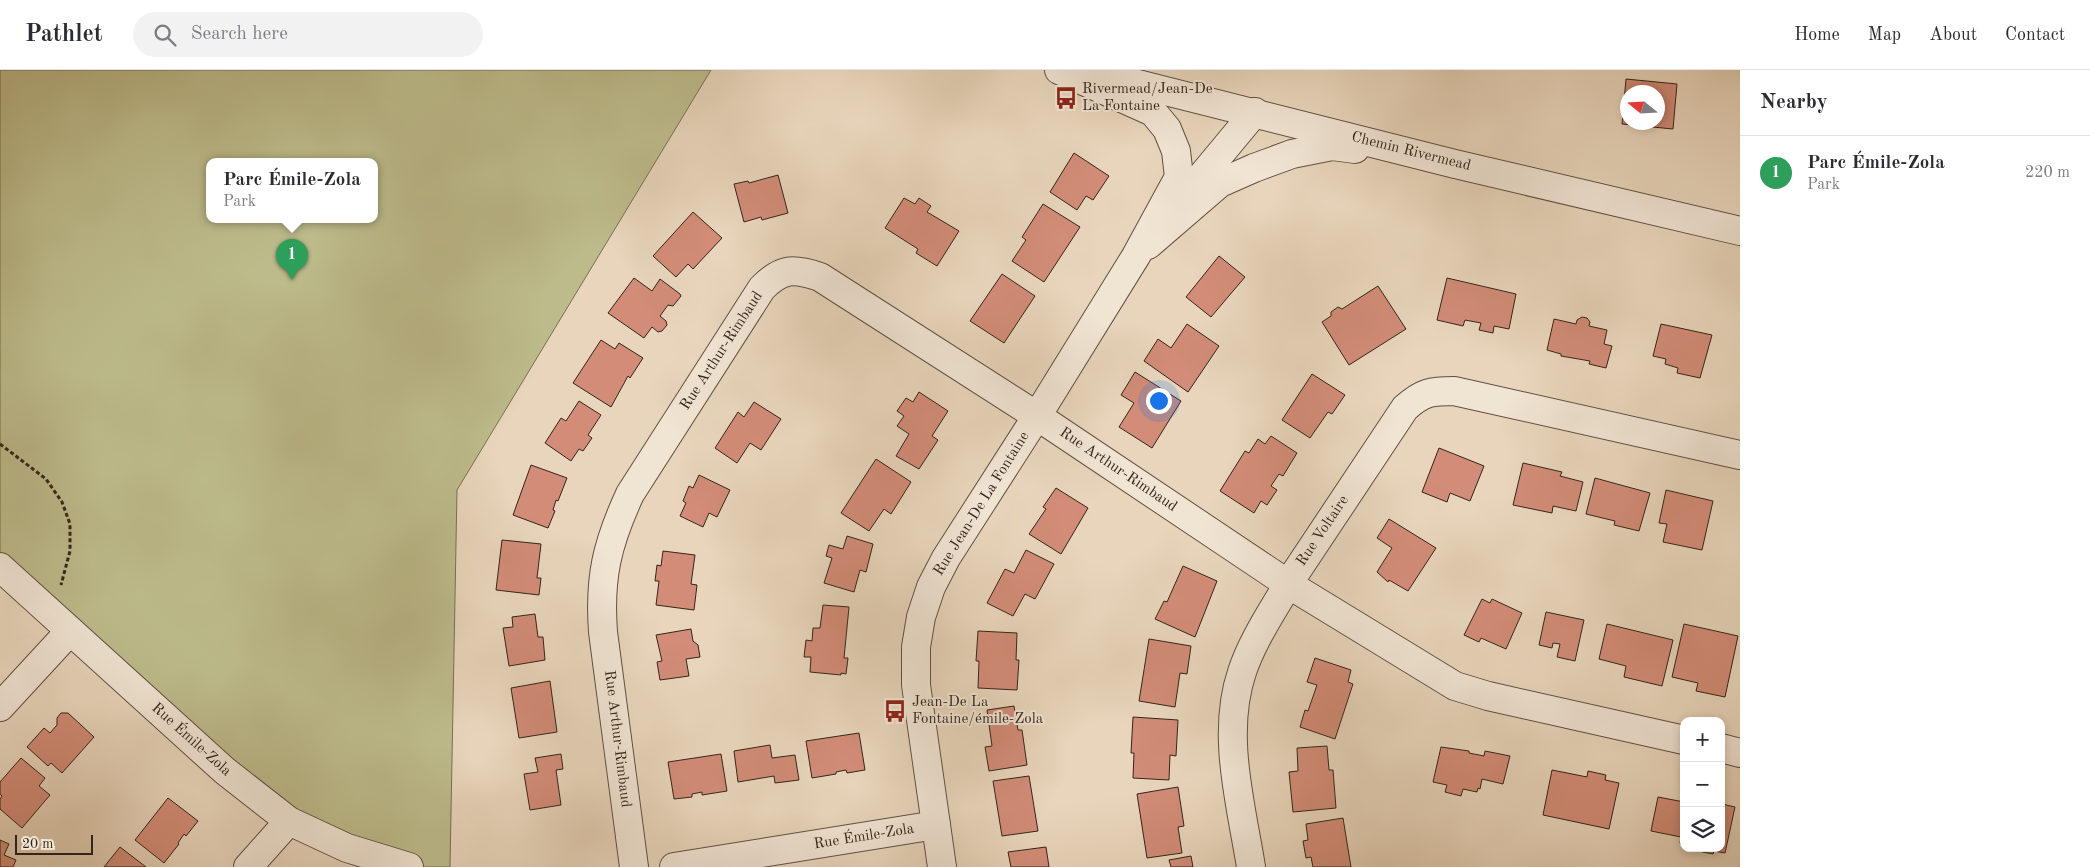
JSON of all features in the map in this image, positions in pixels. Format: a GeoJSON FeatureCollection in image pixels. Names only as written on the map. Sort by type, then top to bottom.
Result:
{"type":"FeatureCollection","features":[{"type":"Feature","properties":{"kind":"street","name":"Rue Jean-De La Fontaine"},"geometry":{"type":"LineString","coordinates":[[942,867],[916,685],[916,647],[921,617],[930,587],[946,558],[1136,256],[1178,176],[1176,151],[1167,129],[1153,112],[1059,70]]}},
{"type":"Feature","properties":{"kind":"street","name":"Chemin Rivermead"},"geometry":{"type":"LineString","coordinates":[[1083,70],[1256,112],[1455,164],[1740,231]]}},
{"type":"Feature","properties":{"kind":"street","name":"Rue Jean-De La Fontaine"},"geometry":{"type":"LineString","coordinates":[[1136,256],[1256,112]]}},
{"type":"Feature","properties":{"kind":"street","name":"Rue Jean-De La Fontaine"},"geometry":{"type":"LineString","coordinates":[[1136,256],[1220,184],[1254,168],[1292,154],[1332,146],[1455,164]]}},
{"type":"Feature","properties":{"kind":"street","name":"Rue Arthur-Rimbaud"},"geometry":{"type":"LineString","coordinates":[[634,867],[603,632],[602,578],[608,550],[630,494],[762,288],[774,276],[787,271],[805,272],[820,277],[1037,416],[1288,584]]}},
{"type":"Feature","properties":{"kind":"street","name":"Rue Voltaire"},"geometry":{"type":"LineString","coordinates":[[1251,867],[1231,725],[1242,672],[1255,641],[1288,584],[1405,408],[1418,396],[1433,391],[1454,391],[1740,455]]}},
{"type":"Feature","properties":{"kind":"street","name":"Rue Émile-Zola"},"geometry":{"type":"LineString","coordinates":[[0,567],[225,771],[289,821],[347,848],[409,867]]}},
{"type":"Feature","properties":{"kind":"street"},"geometry":{"type":"LineString","coordinates":[[1288,584],[1455,686],[1488,696],[1680,739]]}},
{"type":"Feature","properties":{"kind":"street"},"geometry":{"type":"LineString","coordinates":[[0,707],[60,622]]}},
{"type":"Feature","properties":{"kind":"street"},"geometry":{"type":"LineString","coordinates":[[1725,749],[1740,753]]}},
{"type":"Feature","properties":{"kind":"street"},"geometry":{"type":"LineString","coordinates":[[248,867],[289,821]]}},
{"type":"Feature","properties":{"kind":"street","name":"Rue Émile-Zola"},"geometry":{"type":"LineString","coordinates":[[674,867],[936,825]]}},
{"type":"Feature","properties":{"kind":"path"},"geometry":{"type":"LineString","coordinates":[[0,444],[46,479],[62,502],[70,524],[70,552],[60,622]]}},
{"type":"Feature","properties":{"kind":"shaded area"},"geometry":{"type":"Polygon","coordinates":[[[0,70],[711,70],[457,490],[450,867],[409,867],[289,821],[0,567],[0,70]]]}},
{"type":"Feature","properties":{"kind":"building"},"geometry":{"type":"Polygon","coordinates":[[[1626,79],[1677,84],[1673,129],[1665,128],[1665,85],[1625,85],[1626,79]]]}},
{"type":"Feature","properties":{"kind":"building"},"geometry":{"type":"Polygon","coordinates":[[[1074,153],[1109,176],[1093,200],[1086,196],[1077,210],[1050,192],[1074,153]]]}},
{"type":"Feature","properties":{"kind":"building"},"geometry":{"type":"Polygon","coordinates":[[[778,175],[788,213],[762,220],[761,217],[744,222],[734,184],[748,181],[749,183],[778,175]]]}},
{"type":"Feature","properties":{"kind":"building"},"geometry":{"type":"Polygon","coordinates":[[[904,198],[915,204],[919,198],[931,206],[927,212],[959,231],[937,266],[916,253],[918,249],[885,228],[904,198]]]}},
{"type":"Feature","properties":{"kind":"building"},"geometry":{"type":"Polygon","coordinates":[[[1043,204],[1080,227],[1044,282],[1012,261],[1026,240],[1022,237],[1043,204]]]}},
{"type":"Feature","properties":{"kind":"building"},"geometry":{"type":"Polygon","coordinates":[[[693,212],[722,238],[693,269],[688,264],[676,277],[653,256],[693,212]]]}},
{"type":"Feature","properties":{"kind":"building"},"geometry":{"type":"Polygon","coordinates":[[[1219,256],[1245,277],[1211,317],[1186,297],[1219,256]]]}},
{"type":"Feature","properties":{"kind":"building"},"geometry":{"type":"Polygon","coordinates":[[[1002,274],[1035,296],[1004,343],[970,321],[1002,274]]]}},
{"type":"Feature","properties":{"kind":"building"},"geometry":{"type":"Polygon","coordinates":[[[634,278],[652,291],[660,279],[681,296],[673,306],[668,305],[660,316],[666,321],[667,325],[662,331],[658,332],[652,327],[644,338],[608,313],[634,278]]]}},
{"type":"Feature","properties":{"kind":"building"},"geometry":{"type":"Polygon","coordinates":[[[1447,278],[1516,294],[1509,329],[1494,326],[1493,333],[1479,330],[1481,323],[1465,320],[1463,326],[1437,320],[1447,278]]]}},
{"type":"Feature","properties":{"kind":"building"},"geometry":{"type":"Polygon","coordinates":[[[1378,286],[1406,329],[1349,365],[1322,322],[1331,316],[1331,312],[1338,307],[1342,309],[1378,286]]]}},
{"type":"Feature","properties":{"kind":"building"},"geometry":{"type":"Polygon","coordinates":[[[1582,317],[1587,318],[1590,322],[1589,326],[1607,330],[1604,344],[1612,346],[1606,368],[1589,364],[1590,361],[1561,356],[1561,354],[1547,350],[1554,319],[1576,324],[1577,320],[1582,317]]]}},
{"type":"Feature","properties":{"kind":"building"},"geometry":{"type":"Polygon","coordinates":[[[1187,324],[1219,346],[1188,392],[1144,361],[1158,339],[1171,348],[1187,324]]]}},
{"type":"Feature","properties":{"kind":"building"},"geometry":{"type":"Polygon","coordinates":[[[1661,324],[1712,335],[1700,378],[1677,373],[1678,368],[1665,364],[1666,359],[1653,356],[1661,324]]]}},
{"type":"Feature","properties":{"kind":"building"},"geometry":{"type":"Polygon","coordinates":[[[601,340],[615,349],[619,343],[643,358],[630,378],[628,376],[611,407],[573,383],[601,340]]]}},
{"type":"Feature","properties":{"kind":"building"},"geometry":{"type":"Polygon","coordinates":[[[1135,372],[1181,401],[1152,448],[1119,427],[1134,403],[1121,395],[1135,372]]]}},
{"type":"Feature","properties":{"kind":"building"},"geometry":{"type":"Polygon","coordinates":[[[1312,374],[1345,395],[1332,414],[1328,412],[1310,438],[1282,420],[1312,374]]]}},
{"type":"Feature","properties":{"kind":"building"},"geometry":{"type":"Polygon","coordinates":[[[919,392],[948,411],[932,436],[938,440],[919,469],[896,456],[909,434],[897,426],[904,416],[897,411],[906,398],[913,402],[919,392]]]}},
{"type":"Feature","properties":{"kind":"building"},"geometry":{"type":"Polygon","coordinates":[[[579,401],[601,415],[588,435],[592,438],[583,451],[579,449],[571,461],[545,443],[561,418],[566,421],[579,401]]]}},
{"type":"Feature","properties":{"kind":"building"},"geometry":{"type":"Polygon","coordinates":[[[754,402],[781,419],[761,450],[750,443],[737,463],[715,448],[738,412],[744,417],[754,402]]]}},
{"type":"Feature","properties":{"kind":"building"},"geometry":{"type":"Polygon","coordinates":[[[1271,436],[1297,453],[1283,476],[1279,474],[1271,486],[1277,490],[1267,505],[1261,501],[1254,513],[1220,491],[1245,451],[1249,453],[1258,439],[1265,444],[1271,436]]]}},
{"type":"Feature","properties":{"kind":"building"},"geometry":{"type":"Polygon","coordinates":[[[1439,448],[1484,466],[1470,501],[1450,493],[1447,502],[1422,492],[1439,448]]]}},
{"type":"Feature","properties":{"kind":"building"},"geometry":{"type":"Polygon","coordinates":[[[876,459],[911,482],[891,514],[884,509],[869,531],[841,513],[876,459]]]}},
{"type":"Feature","properties":{"kind":"building"},"geometry":{"type":"Polygon","coordinates":[[[1523,463],[1562,472],[1560,476],[1583,482],[1576,511],[1553,506],[1552,513],[1513,505],[1523,463]]]}},
{"type":"Feature","properties":{"kind":"building"},"geometry":{"type":"Polygon","coordinates":[[[531,465],[567,478],[558,501],[556,500],[553,510],[555,511],[548,528],[513,515],[531,465]]]}},
{"type":"Feature","properties":{"kind":"building"},"geometry":{"type":"Polygon","coordinates":[[[699,475],[730,490],[717,517],[709,513],[703,527],[680,516],[686,503],[683,501],[689,486],[693,488],[699,475]]]}},
{"type":"Feature","properties":{"kind":"building"},"geometry":{"type":"Polygon","coordinates":[[[1595,478],[1650,493],[1639,531],[1614,525],[1615,521],[1586,514],[1595,478]]]}},
{"type":"Feature","properties":{"kind":"building"},"geometry":{"type":"Polygon","coordinates":[[[1056,488],[1088,508],[1061,554],[1029,534],[1046,509],[1043,507],[1056,488]]]}},
{"type":"Feature","properties":{"kind":"building"},"geometry":{"type":"Polygon","coordinates":[[[1666,490],[1713,501],[1702,550],[1663,542],[1667,524],[1659,523],[1666,490]]]}},
{"type":"Feature","properties":{"kind":"building"},"geometry":{"type":"Polygon","coordinates":[[[1389,519],[1436,548],[1408,591],[1389,580],[1388,582],[1377,572],[1392,548],[1377,538],[1389,519]]]}},
{"type":"Feature","properties":{"kind":"building"},"geometry":{"type":"Polygon","coordinates":[[[847,536],[873,544],[866,572],[860,570],[854,592],[824,583],[832,558],[826,556],[829,545],[843,549],[847,536]]]}},
{"type":"Feature","properties":{"kind":"building"},"geometry":{"type":"Polygon","coordinates":[[[502,540],[541,544],[537,578],[541,578],[539,595],[496,590],[502,540]]]}},
{"type":"Feature","properties":{"kind":"building"},"geometry":{"type":"Polygon","coordinates":[[[1026,550],[1054,564],[1035,599],[1025,594],[1013,616],[987,603],[1005,569],[1014,573],[1026,550]]]}},
{"type":"Feature","properties":{"kind":"building"},"geometry":{"type":"Polygon","coordinates":[[[663,551],[695,555],[691,584],[697,585],[694,610],[656,605],[659,581],[655,581],[657,565],[661,566],[663,551]]]}},
{"type":"Feature","properties":{"kind":"building"},"geometry":{"type":"Polygon","coordinates":[[[1183,566],[1217,581],[1195,637],[1155,619],[1164,601],[1167,602],[1183,566]]]}},
{"type":"Feature","properties":{"kind":"building"},"geometry":{"type":"Polygon","coordinates":[[[1482,599],[1490,603],[1492,599],[1522,613],[1506,649],[1481,638],[1479,642],[1464,635],[1482,599]]]}},
{"type":"Feature","properties":{"kind":"building"},"geometry":{"type":"Polygon","coordinates":[[[823,605],[849,607],[844,658],[848,658],[846,674],[810,672],[811,657],[804,657],[806,640],[812,641],[813,628],[820,628],[823,605]]]}},
{"type":"Feature","properties":{"kind":"building"},"geometry":{"type":"Polygon","coordinates":[[[1546,612],[1584,620],[1575,661],[1557,657],[1560,644],[1553,643],[1552,648],[1539,645],[1546,612]]]}},
{"type":"Feature","properties":{"kind":"building"},"geometry":{"type":"Polygon","coordinates":[[[535,614],[538,637],[543,637],[545,660],[509,666],[503,628],[513,627],[512,617],[535,614]]]}},
{"type":"Feature","properties":{"kind":"building"},"geometry":{"type":"Polygon","coordinates":[[[1607,624],[1673,640],[1662,686],[1624,677],[1626,666],[1599,659],[1607,624]]]}},
{"type":"Feature","properties":{"kind":"building"},"geometry":{"type":"Polygon","coordinates":[[[1684,624],[1738,636],[1725,697],[1696,691],[1698,683],[1672,677],[1684,624]]]}},
{"type":"Feature","properties":{"kind":"building"},"geometry":{"type":"Polygon","coordinates":[[[691,629],[693,641],[698,645],[700,657],[686,659],[689,676],[660,680],[657,662],[662,661],[656,635],[691,629]]]}},
{"type":"Feature","properties":{"kind":"building"},"geometry":{"type":"Polygon","coordinates":[[[978,631],[1017,633],[1016,660],[1019,660],[1017,690],[978,688],[979,661],[976,661],[978,631]]]}},
{"type":"Feature","properties":{"kind":"building"},"geometry":{"type":"Polygon","coordinates":[[[1149,639],[1191,646],[1187,674],[1180,673],[1175,707],[1139,701],[1149,639]]]}},
{"type":"Feature","properties":{"kind":"building"},"geometry":{"type":"Polygon","coordinates":[[[1315,658],[1351,670],[1348,682],[1353,684],[1335,739],[1300,727],[1305,710],[1308,711],[1317,685],[1307,682],[1315,658]]]}},
{"type":"Feature","properties":{"kind":"building"},"geometry":{"type":"Polygon","coordinates":[[[550,681],[557,732],[519,738],[511,688],[550,681]]]}},
{"type":"Feature","properties":{"kind":"building"},"geometry":{"type":"Polygon","coordinates":[[[1014,706],[1018,730],[1022,730],[1027,765],[989,771],[985,747],[992,746],[987,710],[1014,706]]]}},
{"type":"Feature","properties":{"kind":"building"},"geometry":{"type":"Polygon","coordinates":[[[61,713],[68,713],[94,737],[62,773],[51,763],[48,766],[27,747],[44,728],[50,733],[57,725],[57,718],[61,713]]]}},
{"type":"Feature","properties":{"kind":"building"},"geometry":{"type":"Polygon","coordinates":[[[1133,717],[1178,720],[1176,756],[1170,755],[1169,780],[1133,778],[1134,753],[1131,753],[1133,717]]]}},
{"type":"Feature","properties":{"kind":"building"},"geometry":{"type":"Polygon","coordinates":[[[859,733],[865,770],[847,773],[846,770],[836,772],[836,774],[812,778],[806,741],[859,733]]]}},
{"type":"Feature","properties":{"kind":"building"},"geometry":{"type":"Polygon","coordinates":[[[770,745],[772,758],[795,755],[799,780],[775,783],[774,776],[738,782],[734,751],[770,745]]]}},
{"type":"Feature","properties":{"kind":"building"},"geometry":{"type":"Polygon","coordinates":[[[1327,746],[1329,770],[1333,770],[1336,808],[1293,812],[1289,772],[1298,771],[1297,748],[1327,746]]]}},
{"type":"Feature","properties":{"kind":"building"},"geometry":{"type":"Polygon","coordinates":[[[1441,747],[1469,751],[1469,753],[1484,756],[1485,751],[1510,756],[1503,784],[1482,779],[1480,789],[1478,788],[1477,792],[1463,789],[1461,796],[1445,792],[1447,785],[1433,782],[1441,747]]]}},
{"type":"Feature","properties":{"kind":"building"},"geometry":{"type":"Polygon","coordinates":[[[561,754],[563,769],[556,770],[561,805],[530,810],[524,774],[538,772],[535,758],[561,754]]]}},
{"type":"Feature","properties":{"kind":"building"},"geometry":{"type":"Polygon","coordinates":[[[721,754],[727,791],[702,795],[702,792],[692,794],[692,797],[674,799],[668,762],[721,754]]]}},
{"type":"Feature","properties":{"kind":"building"},"geometry":{"type":"Polygon","coordinates":[[[21,758],[45,778],[39,786],[50,795],[22,828],[0,809],[0,799],[2,796],[0,794],[0,782],[21,758]]]}},
{"type":"Feature","properties":{"kind":"building"},"geometry":{"type":"Polygon","coordinates":[[[1552,770],[1587,777],[1588,771],[1606,775],[1605,780],[1619,783],[1609,829],[1543,815],[1552,770]]]}},
{"type":"Feature","properties":{"kind":"building"},"geometry":{"type":"Polygon","coordinates":[[[1029,776],[1038,831],[1002,836],[993,781],[1029,776]]]}},
{"type":"Feature","properties":{"kind":"building"},"geometry":{"type":"Polygon","coordinates":[[[1178,787],[1184,826],[1178,827],[1182,853],[1147,858],[1137,794],[1178,787]]]}},
{"type":"Feature","properties":{"kind":"building"},"geometry":{"type":"Polygon","coordinates":[[[1658,797],[1680,801],[1680,837],[1651,831],[1658,797]]]}},
{"type":"Feature","properties":{"kind":"building"},"geometry":{"type":"Polygon","coordinates":[[[168,798],[198,821],[186,836],[184,834],[179,844],[164,863],[135,840],[168,798]]]}},
{"type":"Feature","properties":{"kind":"building"},"geometry":{"type":"Polygon","coordinates":[[[1725,805],[1735,807],[1725,853],[1720,852],[1725,852],[1725,805]]]}},
{"type":"Feature","properties":{"kind":"building"},"geometry":{"type":"Polygon","coordinates":[[[1343,818],[1351,867],[1313,867],[1311,857],[1306,858],[1303,841],[1308,840],[1306,824],[1343,818]]]}},
{"type":"Feature","properties":{"kind":"building"},"geometry":{"type":"Polygon","coordinates":[[[0,840],[9,844],[4,855],[16,860],[13,867],[0,867],[0,840]]]}},
{"type":"Feature","properties":{"kind":"building"},"geometry":{"type":"Polygon","coordinates":[[[120,847],[146,867],[104,867],[120,847]]]}},
{"type":"Feature","properties":{"kind":"building"},"geometry":{"type":"Polygon","coordinates":[[[1046,847],[1049,867],[1011,867],[1008,852],[1046,847]]]}},
{"type":"Feature","properties":{"kind":"building"},"geometry":{"type":"Polygon","coordinates":[[[1191,856],[1193,867],[1171,867],[1169,860],[1191,856]]]}},
{"type":"Feature","properties":{"kind":"place","name":"Rivermead/Jean-De La Fontaine"},"geometry":{"type":"Point","coordinates":[1066,98]}},
{"type":"Feature","properties":{"kind":"place","name":"Parc Émile-Zola"},"geometry":{"type":"Point","coordinates":[292,280]}},
{"type":"Feature","properties":{"kind":"place","name":"Jean-De La Fontaine/émile-Zola"},"geometry":{"type":"Point","coordinates":[895,711]}}]}
